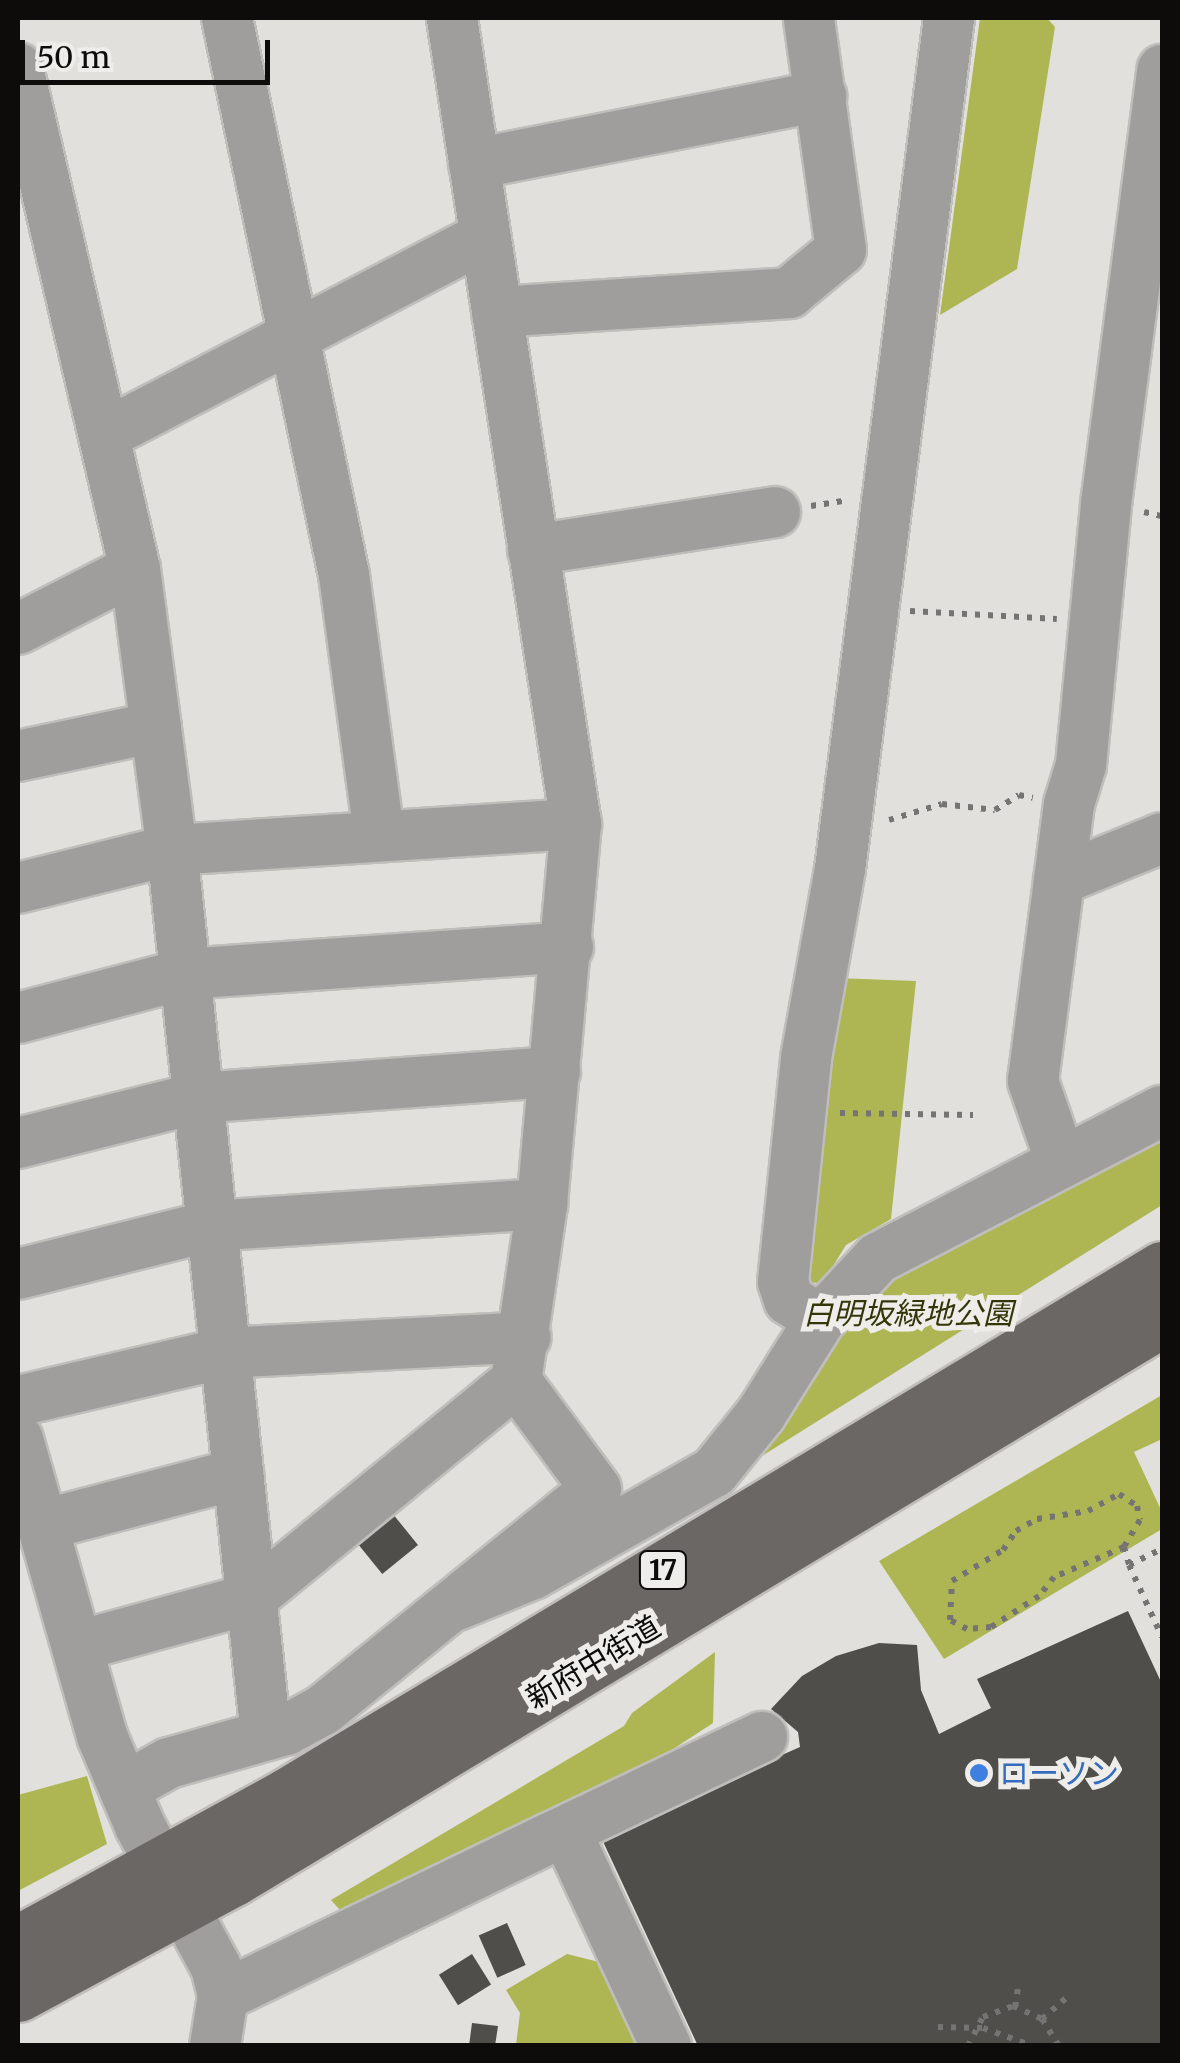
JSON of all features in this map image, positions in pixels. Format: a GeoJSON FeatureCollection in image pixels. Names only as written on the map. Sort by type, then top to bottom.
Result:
{"type":"FeatureCollection","features":[{"type":"Feature","properties":{"kind":"main road","name":"新府中街道"},"geometry":{"type":"LineString","coordinates":[[18,1994],[172,1886],[1162,1270]]}},
{"type":"Feature","properties":{"kind":"main road","name":"新府中街道"},"geometry":{"type":"LineString","coordinates":[[18,1943],[172,1886],[1162,1319]]}},
{"type":"Feature","properties":{"kind":"street"},"geometry":{"type":"LineString","coordinates":[[227,18],[344,574],[379,835]]}},
{"type":"Feature","properties":{"kind":"street"},"geometry":{"type":"LineString","coordinates":[[124,1788],[170,1763],[266,1735],[323,1710],[596,1489],[521,1359],[556,1072],[576,824],[452,18]]}},
{"type":"Feature","properties":{"kind":"street"},"geometry":{"type":"LineString","coordinates":[[496,312],[789,293],[841,250],[809,18]]}},
{"type":"Feature","properties":{"kind":"street"},"geometry":{"type":"LineString","coordinates":[[820,1320],[789,1300],[782,1282],[816,985],[840,869],[877,600],[948,23]]}},
{"type":"Feature","properties":{"kind":"street"},"geometry":{"type":"LineString","coordinates":[[18,68],[135,569],[172,850],[266,1735]]}},
{"type":"Feature","properties":{"kind":"street"},"geometry":{"type":"LineString","coordinates":[[1060,1159],[1033,1081],[1070,792],[1082,764],[1094,621],[1159,86]]}},
{"type":"Feature","properties":{"kind":"street"},"geometry":{"type":"LineString","coordinates":[[474,164],[821,96]]}},
{"type":"Feature","properties":{"kind":"street"},"geometry":{"type":"LineString","coordinates":[[104,435],[293,333],[485,237]]}},
{"type":"Feature","properties":{"kind":"street"},"geometry":{"type":"LineString","coordinates":[[533,550],[775,512]]}},
{"type":"Feature","properties":{"kind":"street"},"geometry":{"type":"LineString","coordinates":[[18,629],[135,569]]}},
{"type":"Feature","properties":{"kind":"street"},"geometry":{"type":"LineString","coordinates":[[18,756],[156,727]]}},
{"type":"Feature","properties":{"kind":"street"},"geometry":{"type":"LineString","coordinates":[[18,888],[172,850],[576,824]]}},
{"type":"Feature","properties":{"kind":"street"},"geometry":{"type":"LineString","coordinates":[[1059,880],[1162,838]]}},
{"type":"Feature","properties":{"kind":"street"},"geometry":{"type":"LineString","coordinates":[[18,1018],[184,974],[568,947]]}},
{"type":"Feature","properties":{"kind":"street"},"geometry":{"type":"LineString","coordinates":[[18,1143],[197,1098],[556,1072]]}},
{"type":"Feature","properties":{"kind":"street"},"geometry":{"type":"LineString","coordinates":[[457,1605],[630,1524],[714,1472],[761,1414],[820,1320],[878,1258],[1060,1159],[1162,1111]]}},
{"type":"Feature","properties":{"kind":"street"},"geometry":{"type":"LineString","coordinates":[[18,1274],[210,1226],[542,1204]]}},
{"type":"Feature","properties":{"kind":"street"},"geometry":{"type":"LineString","coordinates":[[18,1401],[224,1352],[521,1359]]}},
{"type":"Feature","properties":{"kind":"street"},"geometry":{"type":"LineString","coordinates":[[78,1646],[250,1599],[521,1359]]}},
{"type":"Feature","properties":{"kind":"street"},"geometry":{"type":"LineString","coordinates":[[18,1439],[124,1788],[216,1967],[222,1996],[215,2046]]}},
{"type":"Feature","properties":{"kind":"street"},"geometry":{"type":"LineString","coordinates":[[42,1525],[238,1474]]}},
{"type":"Feature","properties":{"kind":"street"},"geometry":{"type":"LineString","coordinates":[[222,1996],[762,1737]]}},
{"type":"Feature","properties":{"kind":"street"},"geometry":{"type":"LineString","coordinates":[[550,1838],[568,1836],[666,2046]]}},
{"type":"Feature","properties":{"kind":"path"},"geometry":{"type":"LineString","coordinates":[[775,512],[888,493]]}},
{"type":"Feature","properties":{"kind":"path"},"geometry":{"type":"LineString","coordinates":[[877,600],[1094,621]]}},
{"type":"Feature","properties":{"kind":"path"},"geometry":{"type":"LineString","coordinates":[[881,838],[896,815],[942,804],[995,810],[1020,796],[1070,792]]}},
{"type":"Feature","properties":{"kind":"path"},"geometry":{"type":"LineString","coordinates":[[802,1118],[869,1109],[973,1115]]}},
{"type":"Feature","properties":{"kind":"path"},"geometry":{"type":"LineString","coordinates":[[1124,1547],[1054,1577],[1039,1596],[991,1627],[967,1630],[950,1620],[952,1580],[1037,1519],[1062,1520],[1119,1494],[1137,1506],[1140,1520],[1124,1547],[1162,1637]]}},
{"type":"Feature","properties":{"kind":"path"},"geometry":{"type":"LineString","coordinates":[[1129,1565],[1162,1549]]}},
{"type":"Feature","properties":{"kind":"path"},"geometry":{"type":"LineString","coordinates":[[1016,2007],[1018,1988]]}},
{"type":"Feature","properties":{"kind":"path"},"geometry":{"type":"LineString","coordinates":[[1042,2019],[1068,1996]]}},
{"type":"Feature","properties":{"kind":"path"},"geometry":{"type":"LineString","coordinates":[[968,2046],[976,2028],[997,2008],[1016,2007],[1042,2019],[1060,2046]]}},
{"type":"Feature","properties":{"kind":"path"},"geometry":{"type":"LineString","coordinates":[[938,2026],[976,2028],[1033,2046]]}},
{"type":"Feature","properties":{"kind":"green space"},"geometry":{"type":"Polygon","coordinates":[[[980,18],[1047,18],[1055,27],[1017,269],[940,315],[980,18]]]}},
{"type":"Feature","properties":{"kind":"green space"},"geometry":{"type":"Polygon","coordinates":[[[836,978],[916,981],[891,1219],[846,1245],[822,1284],[805,1281],[836,978]]]}},
{"type":"Feature","properties":{"kind":"green space","name":"白明坂緑地公園"},"geometry":{"type":"Polygon","coordinates":[[[1162,1136],[1162,1205],[754,1461],[880,1278],[1162,1136]]]}},
{"type":"Feature","properties":{"kind":"green space"},"geometry":{"type":"Polygon","coordinates":[[[1162,1395],[1162,1439],[1134,1452],[1162,1512],[1162,1529],[944,1659],[879,1561],[1162,1395]]]}},
{"type":"Feature","properties":{"kind":"green space"},"geometry":{"type":"Polygon","coordinates":[[[715,1652],[713,1723],[626,1780],[355,1908],[339,1909],[331,1900],[624,1726],[632,1713],[715,1652]]]}},
{"type":"Feature","properties":{"kind":"green space"},"geometry":{"type":"Polygon","coordinates":[[[87,1776],[107,1844],[18,1891],[18,1795],[87,1776]]]}},
{"type":"Feature","properties":{"kind":"green space"},"geometry":{"type":"Polygon","coordinates":[[[567,1954],[607,1964],[644,2045],[516,2045],[520,2013],[506,1990],[567,1954]]]}},
{"type":"Feature","properties":{"kind":"building"},"geometry":{"type":"Polygon","coordinates":[[[384,1503],[418,1545],[382,1574],[348,1532],[384,1503]]]}},
{"type":"Feature","properties":{"kind":"building"},"geometry":{"type":"Polygon","coordinates":[[[1128,1611],[1162,1684],[1162,2046],[698,2046],[600,1835],[800,1747],[798,1732],[771,1709],[802,1676],[836,1656],[879,1643],[917,1645],[921,1690],[939,1734],[991,1708],[977,1679],[1128,1611]]]}},
{"type":"Feature","properties":{"kind":"building"},"geometry":{"type":"Polygon","coordinates":[[[507,1923],[526,1965],[497,1978],[479,1936],[507,1923]]]}},
{"type":"Feature","properties":{"kind":"building"},"geometry":{"type":"Polygon","coordinates":[[[472,1954],[491,1985],[458,2005],[439,1975],[472,1954]]]}},
{"type":"Feature","properties":{"kind":"building"},"geometry":{"type":"Polygon","coordinates":[[[472,2023],[498,2026],[495,2046],[469,2046],[472,2023]]]}},
{"type":"Feature","properties":{"kind":"place","name":"ローソン"},"geometry":{"type":"Point","coordinates":[979,1773]}}]}
